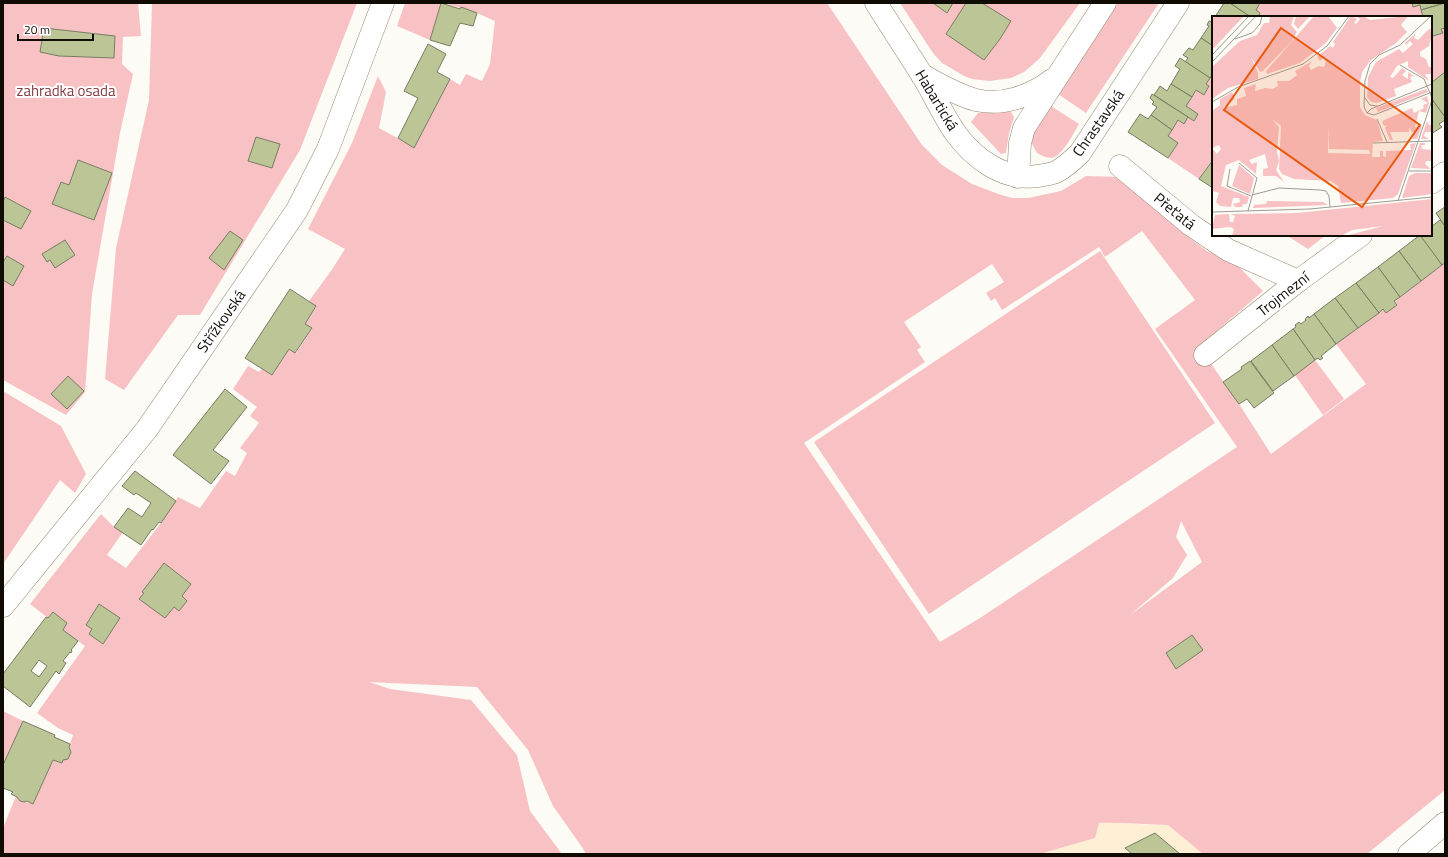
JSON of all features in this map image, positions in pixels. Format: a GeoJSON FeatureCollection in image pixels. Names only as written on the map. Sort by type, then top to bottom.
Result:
{"type":"FeatureCollection","features":[{"type":"Feature","properties":{"kind":"street","name":"Střížkovská"},"geometry":{"type":"LineString","coordinates":[[3,606],[147,429],[297,210],[328,149],[384,3]]}},
{"type":"Feature","properties":{"kind":"street","name":"Habartická"},"geometry":{"type":"LineString","coordinates":[[876,3],[922,75],[954,130],[967,146],[982,161],[1000,171],[1018,177]]}},
{"type":"Feature","properties":{"kind":"street"},"geometry":{"type":"LineString","coordinates":[[1018,177],[1020,143],[1024,128],[1105,3]]}},
{"type":"Feature","properties":{"kind":"street","name":"Chrastavská"},"geometry":{"type":"LineString","coordinates":[[1018,177],[1028,178],[1055,172],[1070,163],[1080,153],[1178,3]]}},
{"type":"Feature","properties":{"kind":"street"},"geometry":{"type":"LineString","coordinates":[[922,75],[969,98],[994,102],[1029,95],[1059,74]]}},
{"type":"Feature","properties":{"kind":"street","name":"Přeťatá"},"geometry":{"type":"LineString","coordinates":[[1120,166],[1191,225],[1228,250],[1298,281]]}},
{"type":"Feature","properties":{"kind":"street"},"geometry":{"type":"LineString","coordinates":[[1432,182],[1445,173]]}},
{"type":"Feature","properties":{"kind":"street","name":"Trojmezní"},"geometry":{"type":"LineString","coordinates":[[1205,355],[1298,281],[1360,236]]}},
{"type":"Feature","properties":{"kind":"street"},"geometry":{"type":"LineString","coordinates":[[1409,854],[1445,823]]}},
{"type":"Feature","properties":{"kind":"shaded area"},"geometry":{"type":"Polygon","coordinates":[[[1099,820],[1147,825],[1168,825],[1203,854],[1040,854],[1095,838],[1099,820]]]}},
{"type":"Feature","properties":{"kind":"green space","name":"zahradka osada"},"geometry":{"type":"Polygon","coordinates":[[[3,3],[138,3],[141,36],[123,37],[122,64],[133,74],[120,133],[92,294],[85,392],[66,415],[3,380],[3,3]]]}},
{"type":"Feature","properties":{"kind":"green space"},"geometry":{"type":"Polygon","coordinates":[[[152,3],[357,3],[300,150],[200,315],[178,315],[124,390],[105,379],[116,248],[149,100],[152,3]]]}},
{"type":"Feature","properties":{"kind":"green space"},"geometry":{"type":"Polygon","coordinates":[[[405,3],[441,3],[430,40],[397,26],[405,3]]]}},
{"type":"Feature","properties":{"kind":"green space"},"geometry":{"type":"Polygon","coordinates":[[[444,3],[827,3],[922,145],[942,165],[972,184],[1013,198],[1028,198],[1061,191],[1086,176],[1121,177],[1184,234],[1207,251],[1235,263],[1263,291],[1204,342],[1205,355],[1271,454],[1366,384],[1336,344],[1383,309],[1386,313],[1397,305],[1395,301],[1445,263],[1445,790],[1367,854],[1203,854],[1168,825],[1099,823],[1095,838],[1040,854],[586,854],[553,806],[528,750],[477,687],[369,682],[390,689],[471,700],[517,755],[530,811],[562,854],[3,854],[3,828],[16,796],[22,801],[33,804],[53,760],[62,763],[63,760],[68,759],[71,752],[69,747],[73,735],[58,728],[37,713],[85,646],[63,630],[67,623],[53,612],[48,618],[30,604],[101,514],[114,527],[123,532],[107,555],[126,568],[161,523],[178,497],[200,508],[226,471],[235,476],[247,453],[240,448],[259,423],[250,416],[257,407],[233,389],[248,366],[259,372],[262,369],[272,375],[289,349],[296,353],[312,329],[305,324],[316,307],[309,301],[345,249],[308,229],[352,143],[378,76],[386,92],[379,128],[414,147],[450,79],[460,85],[466,74],[482,81],[490,64],[495,21],[477,13],[444,3]],[[1142,231],[1105,257],[1099,247],[1002,310],[995,298],[991,301],[986,293],[1004,282],[992,264],[904,322],[921,347],[917,350],[925,362],[804,443],[940,642],[980,618],[1237,447],[1155,329],[1195,300],[1142,231]],[[1181,521],[1176,537],[1187,555],[1173,578],[1130,615],[1202,562],[1181,521]],[[164,563],[142,592],[144,593],[140,598],[165,618],[174,607],[179,611],[187,601],[182,596],[191,584],[164,563]],[[99,604],[86,625],[92,629],[89,634],[103,643],[119,618],[99,604]],[[1192,635],[1166,653],[1176,669],[1202,650],[1192,635]]]}},
{"type":"Feature","properties":{"kind":"green space"},"geometry":{"type":"Polygon","coordinates":[[[900,3],[933,3],[947,13],[953,3],[966,3],[946,34],[984,60],[1000,39],[1010,21],[982,3],[1080,3],[1040,58],[1024,72],[1011,78],[990,81],[972,79],[964,76],[942,63],[933,53],[900,3]]]}},
{"type":"Feature","properties":{"kind":"green space"},"geometry":{"type":"Polygon","coordinates":[[[1118,3],[1159,3],[1086,113],[1058,94],[1118,3]]]}},
{"type":"Feature","properties":{"kind":"green space"},"geometry":{"type":"Polygon","coordinates":[[[1260,3],[1412,3],[1413,7],[1420,5],[1423,16],[1258,16],[1260,13],[1256,10],[1260,3]]]}},
{"type":"Feature","properties":{"kind":"green space"},"geometry":{"type":"Polygon","coordinates":[[[1445,27],[1445,72],[1432,82],[1432,34],[1433,36],[1443,33],[1441,29],[1445,27]]]}},
{"type":"Feature","properties":{"kind":"green space"},"geometry":{"type":"Polygon","coordinates":[[[1212,75],[1212,160],[1199,179],[1168,158],[1178,143],[1168,136],[1178,120],[1183,124],[1188,117],[1194,121],[1198,114],[1186,106],[1197,90],[1204,95],[1209,86],[1206,84],[1212,75]]]}},
{"type":"Feature","properties":{"kind":"green space"},"geometry":{"type":"Polygon","coordinates":[[[1051,106],[1079,124],[1064,149],[1052,158],[1037,153],[1032,144],[1032,135],[1051,106]]]}},
{"type":"Feature","properties":{"kind":"green space"},"geometry":{"type":"Polygon","coordinates":[[[1011,112],[1014,117],[1009,133],[1006,153],[1001,154],[971,122],[978,113],[1011,112]]]}},
{"type":"Feature","properties":{"kind":"green space"},"geometry":{"type":"Polygon","coordinates":[[[1288,236],[1325,236],[1308,249],[1288,236]]]}},
{"type":"Feature","properties":{"kind":"green space"},"geometry":{"type":"Polygon","coordinates":[[[1100,251],[1215,423],[929,614],[814,442],[1100,251]]]}},
{"type":"Feature","properties":{"kind":"green space"},"geometry":{"type":"Polygon","coordinates":[[[1315,360],[1344,399],[1323,415],[1295,375],[1315,360]]]}},
{"type":"Feature","properties":{"kind":"green space"},"geometry":{"type":"Polygon","coordinates":[[[3,391],[61,426],[86,474],[75,493],[60,480],[3,564],[3,391]]]}},
{"type":"Feature","properties":{"kind":"green space"},"geometry":{"type":"Polygon","coordinates":[[[3,711],[23,721],[3,765],[3,711]]]}},
{"type":"Feature","properties":{"kind":"building"},"geometry":{"type":"Polygon","coordinates":[[[441,3],[460,9],[461,7],[477,13],[473,26],[460,23],[450,46],[430,40],[441,3]]]}},
{"type":"Feature","properties":{"kind":"building"},"geometry":{"type":"Polygon","coordinates":[[[933,3],[953,3],[947,13],[933,3]]]}},
{"type":"Feature","properties":{"kind":"building"},"geometry":{"type":"Polygon","coordinates":[[[966,3],[982,3],[1011,21],[1000,39],[984,60],[946,34],[966,3]]]}},
{"type":"Feature","properties":{"kind":"building"},"geometry":{"type":"Polygon","coordinates":[[[1224,3],[1230,3],[1250,16],[1216,16],[1224,3]]]}},
{"type":"Feature","properties":{"kind":"building"},"geometry":{"type":"Polygon","coordinates":[[[1230,3],[1260,3],[1256,10],[1260,13],[1258,16],[1250,16],[1230,3]]]}},
{"type":"Feature","properties":{"kind":"building"},"geometry":{"type":"Polygon","coordinates":[[[1412,3],[1444,3],[1421,10],[1420,5],[1413,7],[1412,3]]]}},
{"type":"Feature","properties":{"kind":"building"},"geometry":{"type":"Polygon","coordinates":[[[1445,3],[1445,28],[1441,29],[1443,33],[1433,36],[1432,16],[1423,16],[1421,10],[1445,3]]]}},
{"type":"Feature","properties":{"kind":"building"},"geometry":{"type":"Polygon","coordinates":[[[1209,21],[1212,22],[1212,45],[1201,38],[1209,26],[1207,25],[1209,21]]]}},
{"type":"Feature","properties":{"kind":"building"},"geometry":{"type":"Polygon","coordinates":[[[44,28],[115,36],[114,58],[59,56],[40,52],[44,28]]]}},
{"type":"Feature","properties":{"kind":"building"},"geometry":{"type":"Polygon","coordinates":[[[1201,38],[1212,45],[1212,75],[1210,78],[1185,62],[1188,58],[1183,55],[1189,48],[1193,50],[1201,38]]]}},
{"type":"Feature","properties":{"kind":"building"},"geometry":{"type":"Polygon","coordinates":[[[428,44],[446,54],[437,72],[450,79],[414,148],[398,138],[418,98],[404,91],[428,44]]]}},
{"type":"Feature","properties":{"kind":"building"},"geometry":{"type":"Polygon","coordinates":[[[1180,58],[1210,78],[1206,84],[1209,86],[1204,95],[1196,90],[1192,97],[1171,84],[1180,69],[1175,66],[1180,58]]]}},
{"type":"Feature","properties":{"kind":"building"},"geometry":{"type":"Polygon","coordinates":[[[1445,72],[1445,117],[1432,99],[1432,82],[1445,72]]]}},
{"type":"Feature","properties":{"kind":"building"},"geometry":{"type":"Polygon","coordinates":[[[1171,84],[1192,97],[1186,106],[1198,114],[1194,121],[1154,95],[1160,86],[1167,91],[1171,84]]]}},
{"type":"Feature","properties":{"kind":"building"},"geometry":{"type":"Polygon","coordinates":[[[1152,94],[1188,117],[1184,124],[1178,120],[1172,130],[1151,115],[1157,107],[1152,104],[1154,102],[1150,98],[1152,94]]]}},
{"type":"Feature","properties":{"kind":"building"},"geometry":{"type":"Polygon","coordinates":[[[1432,99],[1445,117],[1445,120],[1439,124],[1442,127],[1432,133],[1432,99]]]}},
{"type":"Feature","properties":{"kind":"building"},"geometry":{"type":"Polygon","coordinates":[[[1140,114],[1148,119],[1151,115],[1172,130],[1168,136],[1178,143],[1168,158],[1128,132],[1140,114]]]}},
{"type":"Feature","properties":{"kind":"building"},"geometry":{"type":"Polygon","coordinates":[[[256,137],[280,144],[272,168],[248,161],[256,137]]]}},
{"type":"Feature","properties":{"kind":"building"},"geometry":{"type":"Polygon","coordinates":[[[78,160],[112,173],[94,220],[52,204],[61,182],[69,185],[78,160]]]}},
{"type":"Feature","properties":{"kind":"building"},"geometry":{"type":"Polygon","coordinates":[[[1212,161],[1212,187],[1199,179],[1212,161]]]}},
{"type":"Feature","properties":{"kind":"building"},"geometry":{"type":"Polygon","coordinates":[[[5,197],[31,211],[21,229],[3,220],[3,202],[5,197]]]}},
{"type":"Feature","properties":{"kind":"building"},"geometry":{"type":"Polygon","coordinates":[[[1445,207],[1445,226],[1436,213],[1445,207]]]}},
{"type":"Feature","properties":{"kind":"building"},"geometry":{"type":"Polygon","coordinates":[[[1440,220],[1445,226],[1445,263],[1442,265],[1420,236],[1432,236],[1432,226],[1440,220]]]}},
{"type":"Feature","properties":{"kind":"building"},"geometry":{"type":"Polygon","coordinates":[[[230,231],[243,240],[224,270],[209,258],[230,231]]]}},
{"type":"Feature","properties":{"kind":"building"},"geometry":{"type":"Polygon","coordinates":[[[1421,236],[1442,265],[1421,281],[1399,251],[1421,236]]]}},
{"type":"Feature","properties":{"kind":"building"},"geometry":{"type":"Polygon","coordinates":[[[65,240],[75,255],[55,268],[50,260],[47,262],[42,254],[65,240]]]}},
{"type":"Feature","properties":{"kind":"building"},"geometry":{"type":"Polygon","coordinates":[[[1399,251],[1421,281],[1400,297],[1378,267],[1399,251]]]}},
{"type":"Feature","properties":{"kind":"building"},"geometry":{"type":"Polygon","coordinates":[[[7,256],[24,266],[13,286],[3,280],[3,262],[7,256]]]}},
{"type":"Feature","properties":{"kind":"building"},"geometry":{"type":"Polygon","coordinates":[[[1378,267],[1400,297],[1394,301],[1397,305],[1386,313],[1383,309],[1379,313],[1356,283],[1378,267]]]}},
{"type":"Feature","properties":{"kind":"building"},"geometry":{"type":"Polygon","coordinates":[[[1356,283],[1379,313],[1358,328],[1335,298],[1356,283]]]}},
{"type":"Feature","properties":{"kind":"building"},"geometry":{"type":"Polygon","coordinates":[[[290,289],[316,306],[305,324],[312,328],[295,353],[289,349],[272,375],[245,358],[290,289]]]}},
{"type":"Feature","properties":{"kind":"building"},"geometry":{"type":"Polygon","coordinates":[[[1335,298],[1358,328],[1336,344],[1314,314],[1335,298]]]}},
{"type":"Feature","properties":{"kind":"building"},"geometry":{"type":"Polygon","coordinates":[[[1314,314],[1336,344],[1321,356],[1323,358],[1320,360],[1318,358],[1315,360],[1293,329],[1299,322],[1301,324],[1308,316],[1309,318],[1314,314]]]}},
{"type":"Feature","properties":{"kind":"building"},"geometry":{"type":"Polygon","coordinates":[[[1293,329],[1315,360],[1294,376],[1272,345],[1293,329]]]}},
{"type":"Feature","properties":{"kind":"building"},"geometry":{"type":"Polygon","coordinates":[[[1272,345],[1294,376],[1273,391],[1251,361],[1272,345]]]}},
{"type":"Feature","properties":{"kind":"building"},"geometry":{"type":"Polygon","coordinates":[[[1250,361],[1274,393],[1254,408],[1247,399],[1239,404],[1223,382],[1242,369],[1241,367],[1250,361]]]}},
{"type":"Feature","properties":{"kind":"building"},"geometry":{"type":"Polygon","coordinates":[[[68,376],[84,391],[67,409],[51,394],[68,376]]]}},
{"type":"Feature","properties":{"kind":"building"},"geometry":{"type":"Polygon","coordinates":[[[225,389],[247,407],[213,450],[229,461],[211,484],[173,455],[225,389]]]}},
{"type":"Feature","properties":{"kind":"building"},"geometry":{"type":"Polygon","coordinates":[[[135,471],[176,501],[161,523],[159,522],[153,530],[152,529],[141,545],[114,527],[128,508],[142,517],[151,503],[136,493],[134,495],[122,486],[135,471]]]}},
{"type":"Feature","properties":{"kind":"building"},"geometry":{"type":"Polygon","coordinates":[[[164,563],[191,584],[182,596],[187,601],[179,611],[174,607],[165,618],[139,599],[144,593],[142,592],[164,563]]]}},
{"type":"Feature","properties":{"kind":"building"},"geometry":{"type":"Polygon","coordinates":[[[99,604],[120,618],[103,644],[89,634],[92,629],[86,625],[99,604]]]}},
{"type":"Feature","properties":{"kind":"building"},"geometry":{"type":"Polygon","coordinates":[[[53,612],[67,623],[63,630],[78,641],[71,650],[71,653],[70,652],[63,661],[66,663],[59,674],[56,671],[30,707],[3,686],[3,674],[46,617],[48,618],[53,612]],[[39,660],[31,671],[39,677],[47,666],[39,660]]]}},
{"type":"Feature","properties":{"kind":"building"},"geometry":{"type":"Polygon","coordinates":[[[1192,635],[1203,650],[1176,669],[1166,653],[1192,635]]]}},
{"type":"Feature","properties":{"kind":"building"},"geometry":{"type":"Polygon","coordinates":[[[23,721],[55,735],[54,737],[70,744],[69,747],[71,752],[68,759],[63,760],[62,763],[53,760],[33,804],[27,801],[20,801],[17,797],[11,794],[13,792],[3,788],[3,765],[23,721]]]}},
{"type":"Feature","properties":{"kind":"building"},"geometry":{"type":"Polygon","coordinates":[[[1155,833],[1180,854],[1132,854],[1125,848],[1155,833]]]}}]}
